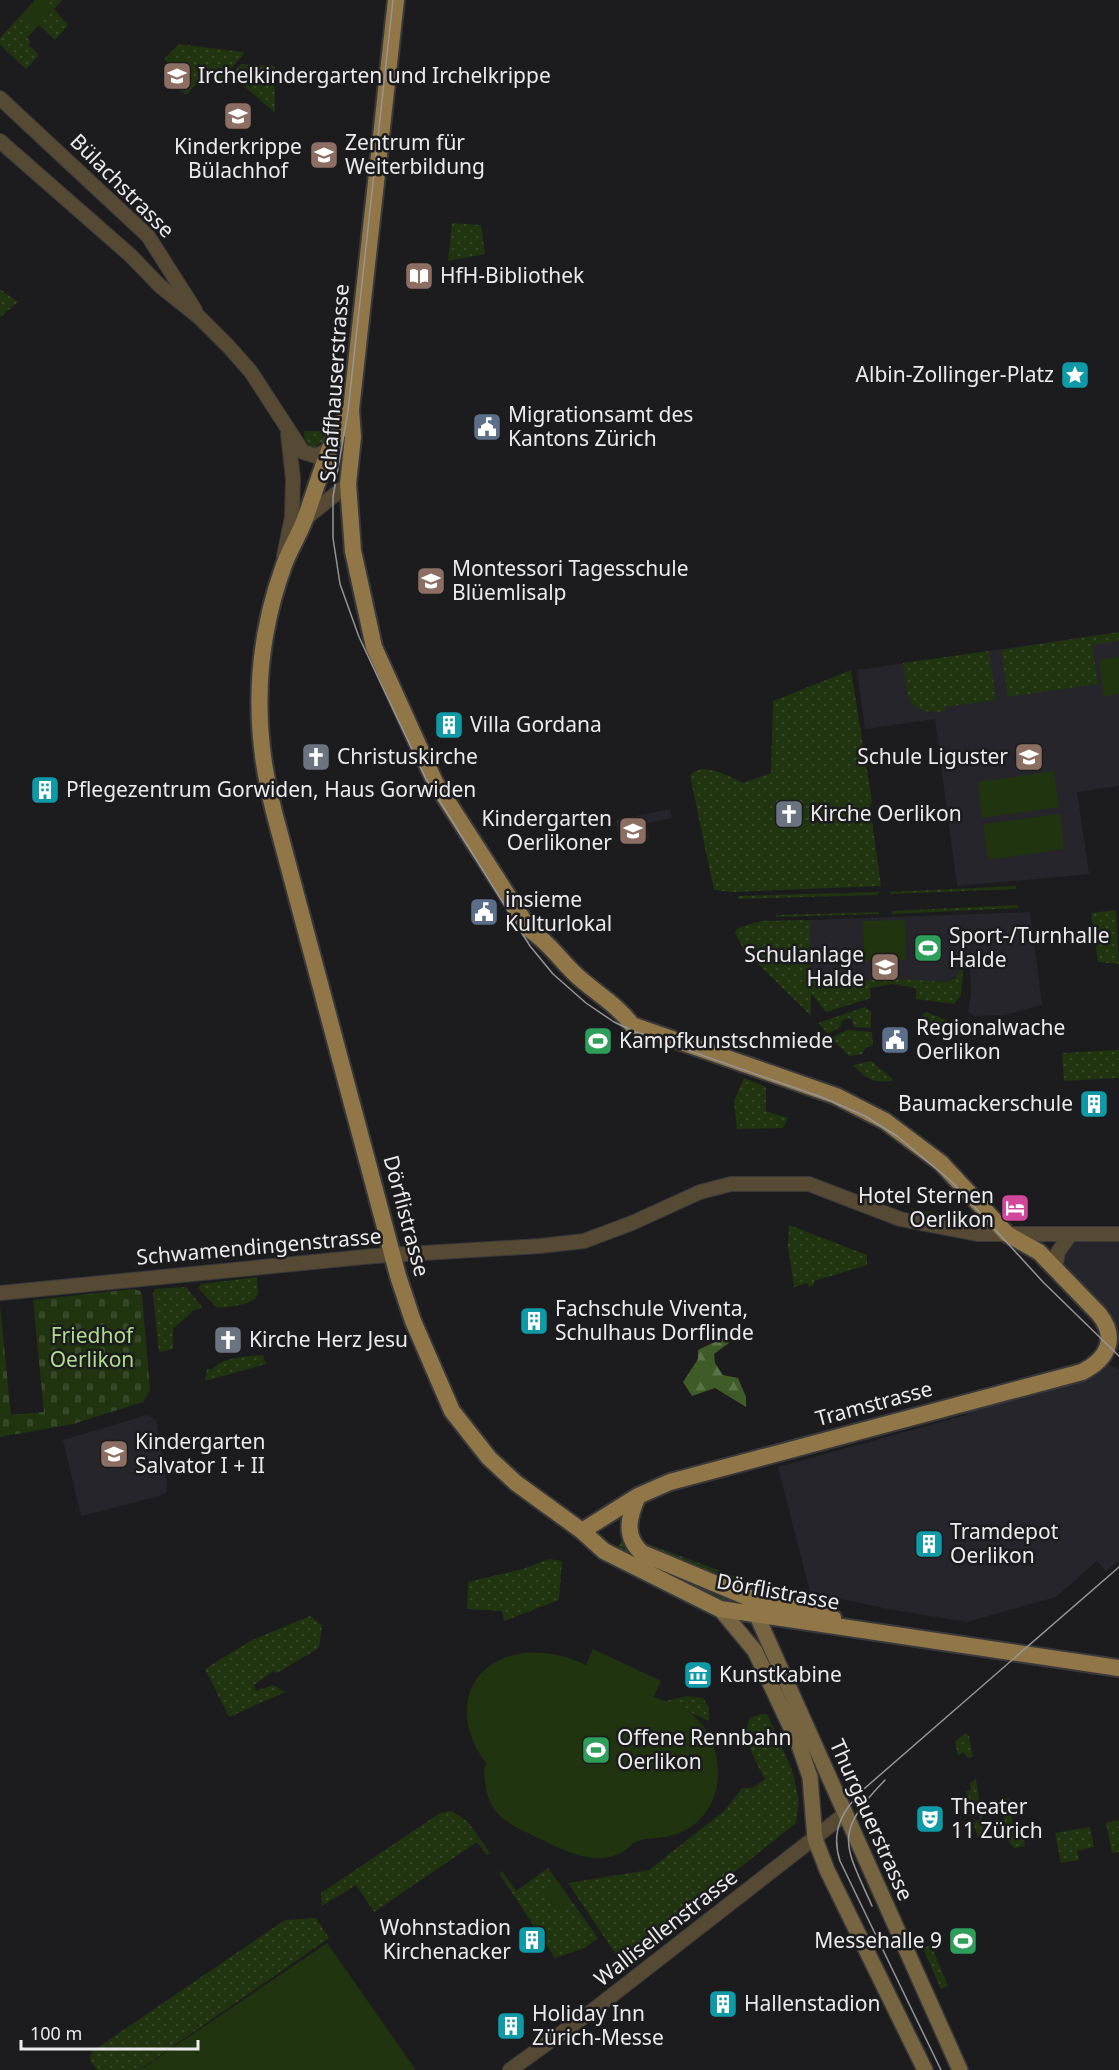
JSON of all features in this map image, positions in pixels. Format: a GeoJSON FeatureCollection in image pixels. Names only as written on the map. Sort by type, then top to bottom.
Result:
{"type":"FeatureCollection","features":[{"type":"Feature","properties":{"kind":"main road","name":"Schaffhauserstrasse"},"geometry":{"type":"LineString","coordinates":[[396,0],[351,410],[353,437],[348,484],[353,551],[374,647],[399,708],[435,783],[530,930],[541,937],[587,984],[623,1012],[632,1024],[826,1092],[885,1120],[941,1163],[1007,1234],[1039,1252],[1105,1322],[1110,1342]]}},
{"type":"Feature","properties":{"kind":"main road","name":"Dörflistrasse"},"geometry":{"type":"LineString","coordinates":[[351,410],[338,427],[333,447],[305,519],[284,564],[265,633],[258,682],[258,724],[264,772],[393,1255],[413,1321],[452,1411],[489,1458],[516,1483],[582,1531],[610,1555],[720,1609],[764,1609]]}},
{"type":"Feature","properties":{"kind":"main road","name":"Tramstrasse"},"geometry":{"type":"LineString","coordinates":[[582,1531],[638,1496],[670,1482],[1082,1372],[1101,1360],[1110,1342]]}},
{"type":"Feature","properties":{"kind":"main road","name":"Dörflistrasse"},"geometry":{"type":"LineString","coordinates":[[638,1496],[629,1517],[629,1530],[638,1550],[656,1560],[738,1593],[764,1609],[800,1623],[855,1628],[1119,1668]]}},
{"type":"Feature","properties":{"kind":"main road","name":"Thurgauerstrasse"},"geometry":{"type":"LineString","coordinates":[[720,1609],[747,1639],[767,1673],[807,1764],[814,1805],[815,1839],[827,1870],[925,2070]]}},
{"type":"Feature","properties":{"kind":"main road","name":"Thurgauerstrasse"},"geometry":{"type":"LineString","coordinates":[[764,1609],[845,1814],[960,2070]]}},
{"type":"Feature","properties":{"kind":"main road"},"geometry":{"type":"LineString","coordinates":[[747,1639],[764,1609]]}},
{"type":"Feature","properties":{"kind":"street","name":"Bülachstrasse"},"geometry":{"type":"LineString","coordinates":[[0,98],[148,236],[199,318]]}},
{"type":"Feature","properties":{"kind":"street","name":"Bülachstrasse"},"geometry":{"type":"LineString","coordinates":[[0,141],[130,255],[160,286],[199,318],[251,372],[288,434]]}},
{"type":"Feature","properties":{"kind":"street"},"geometry":{"type":"LineString","coordinates":[[288,434],[300,450],[309,455],[316,456],[333,447]]}},
{"type":"Feature","properties":{"kind":"street"},"geometry":{"type":"LineString","coordinates":[[284,564],[292,517],[293,479],[288,434]]}},
{"type":"Feature","properties":{"kind":"street"},"geometry":{"type":"LineString","coordinates":[[305,519],[348,484]]}},
{"type":"Feature","properties":{"kind":"street","name":"Schwamendingenstrasse"},"geometry":{"type":"LineString","coordinates":[[0,1293],[393,1255],[584,1241],[632,1223],[700,1192],[731,1184],[809,1184],[915,1223],[977,1234],[1119,1234]]}},
{"type":"Feature","properties":{"kind":"street"},"geometry":{"type":"LineString","coordinates":[[1055,1269],[1058,1252],[1070,1235]]}},
{"type":"Feature","properties":{"kind":"street","name":"Wallisellenstrasse"},"geometry":{"type":"LineString","coordinates":[[510,2070],[592,2011],[845,1814]]}},
{"type":"Feature","properties":{"kind":"shaded area","name":"Schule Liguster"},"geometry":{"type":"Polygon","coordinates":[[[1119,632],[1119,786],[1077,792],[1089,874],[957,886],[935,719],[865,729],[857,670],[1119,632]]]}},
{"type":"Feature","properties":{"kind":"shaded area","name":"Kindergarten Oerlikoner"},"geometry":{"type":"Polygon","coordinates":[[[670,809],[672,818],[647,823],[649,839],[621,845],[616,820],[670,809]]]}},
{"type":"Feature","properties":{"kind":"shaded area","name":"Schulanlage Halde"},"geometry":{"type":"Polygon","coordinates":[[[1030,912],[1042,1005],[1005,1015],[974,1016],[968,1012],[971,994],[970,963],[960,964],[957,975],[946,982],[889,979],[831,985],[816,980],[810,972],[810,920],[1030,912]]]}},
{"type":"Feature","properties":{"kind":"shaded area"},"geometry":{"type":"Polygon","coordinates":[[[1119,1240],[1119,1342],[1064,1274],[1061,1257],[1071,1243],[1077,1241],[1119,1240]]]}},
{"type":"Feature","properties":{"kind":"shaded area"},"geometry":{"type":"Polygon","coordinates":[[[1108,1365],[1119,1369],[1119,1561],[1106,1571],[1097,1561],[1056,1597],[967,1622],[888,1609],[810,1592],[778,1467],[966,1415],[965,1410],[1108,1365]]]}},
{"type":"Feature","properties":{"kind":"shaded area","name":"Kindergarten Salvator I + II"},"geometry":{"type":"Polygon","coordinates":[[[147,1415],[156,1420],[167,1484],[166,1492],[160,1496],[81,1516],[63,1440],[147,1415]]]}},
{"type":"Feature","properties":{"kind":"green space"},"geometry":{"type":"Polygon","coordinates":[[[35,0],[62,0],[54,9],[68,25],[55,40],[39,25],[27,38],[31,42],[29,45],[39,55],[26,69],[0,45],[0,38],[35,0]]]}},
{"type":"Feature","properties":{"kind":"green space"},"geometry":{"type":"Polygon","coordinates":[[[35,0],[43,0],[52,9],[33,30],[19,18],[35,0]]]}},
{"type":"Feature","properties":{"kind":"green space"},"geometry":{"type":"Polygon","coordinates":[[[179,44],[243,52],[244,54],[219,82],[208,72],[186,95],[176,87],[185,76],[164,59],[179,44]]]}},
{"type":"Feature","properties":{"kind":"green space"},"geometry":{"type":"Polygon","coordinates":[[[241,64],[275,66],[275,113],[231,75],[241,64]]]}},
{"type":"Feature","properties":{"kind":"green space"},"geometry":{"type":"Polygon","coordinates":[[[452,223],[481,225],[485,254],[448,261],[452,223]]]}},
{"type":"Feature","properties":{"kind":"green space"},"geometry":{"type":"Polygon","coordinates":[[[0,289],[18,302],[0,317],[0,289]]]}},
{"type":"Feature","properties":{"kind":"green space"},"geometry":{"type":"Polygon","coordinates":[[[304,431],[326,431],[326,439],[315,447],[311,447],[305,441],[304,431]]]}},
{"type":"Feature","properties":{"kind":"green space"},"geometry":{"type":"Polygon","coordinates":[[[1119,632],[1119,641],[1092,645],[1098,684],[1008,697],[1001,650],[1119,632]]]}},
{"type":"Feature","properties":{"kind":"green space"},"geometry":{"type":"Polygon","coordinates":[[[989,651],[996,700],[945,707],[945,711],[932,712],[915,707],[908,694],[903,663],[989,651]]]}},
{"type":"Feature","properties":{"kind":"green space"},"geometry":{"type":"Polygon","coordinates":[[[1119,657],[1119,694],[1104,697],[1099,660],[1119,657]]]}},
{"type":"Feature","properties":{"kind":"green space"},"geometry":{"type":"Polygon","coordinates":[[[851,670],[872,801],[870,807],[881,886],[732,892],[714,890],[690,776],[695,771],[716,771],[743,783],[771,773],[773,701],[851,670]]]}},
{"type":"Feature","properties":{"kind":"green space"},"geometry":{"type":"Polygon","coordinates":[[[1054,771],[1059,807],[982,818],[978,782],[1054,771]]]}},
{"type":"Feature","properties":{"kind":"green space"},"geometry":{"type":"Polygon","coordinates":[[[1060,814],[1064,849],[988,860],[983,824],[1060,814]]]}},
{"type":"Feature","properties":{"kind":"green space"},"geometry":{"type":"Polygon","coordinates":[[[1016,886],[1016,889],[890,894],[890,892],[1016,886]]]}},
{"type":"Feature","properties":{"kind":"green space"},"geometry":{"type":"Polygon","coordinates":[[[879,892],[875,895],[738,899],[738,896],[879,892]]]}},
{"type":"Feature","properties":{"kind":"green space"},"geometry":{"type":"Polygon","coordinates":[[[1017,905],[1018,908],[892,914],[892,911],[1017,905]]]}},
{"type":"Feature","properties":{"kind":"green space"},"geometry":{"type":"Polygon","coordinates":[[[1116,910],[1119,964],[1098,962],[1091,913],[1116,910]]]}},
{"type":"Feature","properties":{"kind":"green space"},"geometry":{"type":"Polygon","coordinates":[[[879,912],[879,914],[776,917],[776,915],[879,912]]]}},
{"type":"Feature","properties":{"kind":"green space"},"geometry":{"type":"Polygon","coordinates":[[[810,920],[810,972],[817,981],[831,985],[888,978],[946,982],[955,978],[959,970],[963,970],[961,995],[954,1004],[916,999],[916,988],[892,984],[870,988],[871,998],[826,1012],[811,993],[811,1016],[744,950],[735,933],[738,928],[761,921],[810,920]]]}},
{"type":"Feature","properties":{"kind":"green space"},"geometry":{"type":"Polygon","coordinates":[[[905,920],[906,960],[864,961],[863,921],[905,920]]]}},
{"type":"Feature","properties":{"kind":"green space"},"geometry":{"type":"Polygon","coordinates":[[[865,1007],[871,1012],[871,1028],[854,1027],[852,1020],[848,1018],[842,1021],[840,1027],[828,1034],[818,1023],[865,1007]]]}},
{"type":"Feature","properties":{"kind":"green space"},"geometry":{"type":"Polygon","coordinates":[[[926,1012],[947,1020],[946,1023],[937,1029],[923,1030],[922,1015],[926,1012]]]}},
{"type":"Feature","properties":{"kind":"green space"},"geometry":{"type":"Polygon","coordinates":[[[847,1030],[872,1032],[873,1046],[866,1047],[862,1054],[849,1056],[831,1038],[847,1030]]]}},
{"type":"Feature","properties":{"kind":"green space"},"geometry":{"type":"Polygon","coordinates":[[[1119,1050],[1119,1078],[1064,1081],[1062,1053],[1119,1050]]]}},
{"type":"Feature","properties":{"kind":"green space"},"geometry":{"type":"Polygon","coordinates":[[[871,1061],[893,1080],[876,1081],[862,1074],[853,1065],[871,1061]]]}},
{"type":"Feature","properties":{"kind":"green space"},"geometry":{"type":"Polygon","coordinates":[[[744,1078],[766,1087],[766,1111],[788,1118],[783,1128],[737,1129],[734,1101],[744,1078]]]}},
{"type":"Feature","properties":{"kind":"green space"},"geometry":{"type":"Polygon","coordinates":[[[911,1208],[971,1220],[970,1224],[913,1213],[911,1208]]]}},
{"type":"Feature","properties":{"kind":"green space"},"geometry":{"type":"Polygon","coordinates":[[[789,1225],[867,1255],[867,1265],[814,1281],[814,1285],[809,1287],[807,1283],[794,1287],[788,1246],[789,1225]]]}},
{"type":"Feature","properties":{"kind":"green space"},"geometry":{"type":"Polygon","coordinates":[[[257,1277],[256,1297],[252,1301],[234,1306],[217,1308],[198,1288],[201,1284],[257,1277]]]}},
{"type":"Feature","properties":{"kind":"green space"},"geometry":{"type":"Polygon","coordinates":[[[186,1287],[203,1308],[194,1310],[173,1329],[173,1349],[159,1352],[153,1294],[155,1289],[186,1287]]]}},
{"type":"Feature","properties":{"kind":"green space","name":"Friedhof Oerlikon"},"geometry":{"type":"Polygon","coordinates":[[[133,1289],[142,1294],[150,1391],[143,1402],[73,1424],[0,1437],[0,1305],[11,1415],[44,1412],[33,1300],[133,1289]]]}},
{"type":"Feature","properties":{"kind":"green space"},"geometry":{"type":"Polygon","coordinates":[[[725,1337],[729,1343],[714,1354],[715,1363],[723,1375],[738,1378],[746,1397],[746,1407],[715,1388],[692,1396],[683,1382],[698,1359],[698,1350],[725,1337]]]}},
{"type":"Feature","properties":{"kind":"green space"},"geometry":{"type":"Polygon","coordinates":[[[263,1355],[266,1364],[205,1381],[207,1369],[213,1369],[223,1362],[236,1358],[263,1355]]]}},
{"type":"Feature","properties":{"kind":"green space"},"geometry":{"type":"Polygon","coordinates":[[[625,1535],[631,1550],[645,1564],[740,1604],[729,1604],[697,1592],[617,1549],[625,1535]]]}},
{"type":"Feature","properties":{"kind":"green space"},"geometry":{"type":"Polygon","coordinates":[[[640,1541],[769,1589],[768,1592],[653,1550],[648,1551],[640,1541]]]}},
{"type":"Feature","properties":{"kind":"green space"},"geometry":{"type":"Polygon","coordinates":[[[549,1559],[562,1561],[559,1600],[504,1621],[502,1611],[467,1609],[468,1582],[523,1569],[549,1559]]]}},
{"type":"Feature","properties":{"kind":"green space"},"geometry":{"type":"Polygon","coordinates":[[[310,1616],[322,1625],[319,1648],[277,1673],[273,1671],[254,1685],[256,1691],[273,1685],[285,1692],[229,1717],[205,1669],[252,1640],[310,1616]]]}},
{"type":"Feature","properties":{"kind":"green space","name":"Offene Rennbahn Oerlikon"},"geometry":{"type":"Polygon","coordinates":[[[593,1649],[661,1681],[654,1697],[688,1711],[701,1723],[716,1753],[718,1770],[717,1787],[711,1803],[702,1817],[689,1828],[670,1836],[638,1841],[619,1854],[597,1858],[574,1854],[553,1845],[510,1823],[495,1810],[490,1803],[485,1782],[484,1768],[487,1764],[477,1749],[467,1716],[468,1700],[473,1685],[482,1672],[496,1662],[523,1653],[541,1653],[569,1658],[586,1665],[593,1649]]]}},
{"type":"Feature","properties":{"kind":"green space"},"geometry":{"type":"Polygon","coordinates":[[[687,1696],[703,1698],[709,1708],[709,1721],[666,1701],[687,1696]]]}},
{"type":"Feature","properties":{"kind":"green space"},"geometry":{"type":"Polygon","coordinates":[[[767,1714],[792,1770],[799,1800],[796,1823],[621,1962],[568,1883],[649,1870],[724,1811],[742,1788],[752,1788],[765,1779],[751,1750],[747,1733],[750,1718],[767,1714]]]}},
{"type":"Feature","properties":{"kind":"green space"},"geometry":{"type":"Polygon","coordinates":[[[965,1733],[969,1736],[973,1757],[968,1758],[963,1752],[958,1756],[955,1742],[965,1733]]]}},
{"type":"Feature","properties":{"kind":"green space"},"geometry":{"type":"Polygon","coordinates":[[[976,1779],[984,1836],[978,1837],[973,1822],[980,1820],[979,1815],[972,1816],[966,1791],[971,1790],[970,1783],[976,1779]]]}},
{"type":"Feature","properties":{"kind":"green space"},"geometry":{"type":"Polygon","coordinates":[[[1009,1798],[1015,1839],[1024,1838],[1025,1846],[1014,1848],[1008,1840],[1001,1800],[1009,1798]]]}},
{"type":"Feature","properties":{"kind":"green space"},"geometry":{"type":"Polygon","coordinates":[[[452,1811],[468,1822],[490,1853],[487,1855],[477,1842],[374,1912],[356,1885],[322,1906],[321,1893],[440,1813],[452,1811]]]}},
{"type":"Feature","properties":{"kind":"green space"},"geometry":{"type":"Polygon","coordinates":[[[1119,1820],[1119,1852],[1112,1853],[1106,1823],[1119,1820]]]}},
{"type":"Feature","properties":{"kind":"green space"},"geometry":{"type":"Polygon","coordinates":[[[1090,1827],[1094,1847],[1077,1851],[1079,1860],[1061,1863],[1055,1833],[1090,1827]]]}},
{"type":"Feature","properties":{"kind":"green space"},"geometry":{"type":"Polygon","coordinates":[[[548,1868],[598,1938],[585,1948],[555,1958],[499,1873],[502,1871],[516,1891],[548,1868]]]}},
{"type":"Feature","properties":{"kind":"green space"},"geometry":{"type":"Polygon","coordinates":[[[559,1883],[571,1901],[556,1910],[545,1893],[559,1883]]]}},
{"type":"Feature","properties":{"kind":"green space"},"geometry":{"type":"Polygon","coordinates":[[[316,1918],[329,1938],[139,2070],[97,2070],[90,2060],[91,2052],[285,1920],[316,1918]]]}},
{"type":"Feature","properties":{"kind":"green space"},"geometry":{"type":"Polygon","coordinates":[[[327,1943],[416,2070],[140,2070],[327,1943]]]}},
{"type":"Feature","properties":{"kind":"green space"},"geometry":{"type":"Polygon","coordinates":[[[931,1945],[948,1986],[941,1989],[923,1948],[931,1945]]]}},
{"type":"Feature","properties":{"kind":"tram line"},"geometry":{"type":"LineString","coordinates":[[393,0],[348,411],[333,497],[333,538],[340,584],[359,637],[426,779],[530,946],[553,974],[586,1003],[614,1022],[633,1031],[824,1098],[865,1116],[897,1136],[951,1181],[1043,1282],[1119,1356]]}},
{"type":"Feature","properties":{"kind":"tram line"},"geometry":{"type":"LineString","coordinates":[[941,2070],[840,1861],[837,1850],[840,1821],[850,1804],[865,1788],[1119,1567]]}},
{"type":"Feature","properties":{"kind":"tram line"},"geometry":{"type":"LineString","coordinates":[[872,1906],[850,1853],[849,1840],[851,1827],[857,1814],[885,1780]]}},
{"type":"Feature","properties":{"kind":"place","name":"Irchelkindergarten und Irchelkrippe"},"geometry":{"type":"Point","coordinates":[177,76]}},
{"type":"Feature","properties":{"kind":"place","name":"Kinderkrippe Bülachhof"},"geometry":{"type":"Point","coordinates":[238,116]}},
{"type":"Feature","properties":{"kind":"place","name":"Zentrum für Weiterbildung"},"geometry":{"type":"Point","coordinates":[324,155]}},
{"type":"Feature","properties":{"kind":"place","name":"HfH-Bibliothek"},"geometry":{"type":"Point","coordinates":[419,276]}},
{"type":"Feature","properties":{"kind":"place","name":"Albin-Zollinger-Platz"},"geometry":{"type":"Point","coordinates":[1075,375]}},
{"type":"Feature","properties":{"kind":"place","name":"Migrationsamt des Kantons Zürich"},"geometry":{"type":"Point","coordinates":[487,427]}},
{"type":"Feature","properties":{"kind":"place","name":"Montessori Tagesschule Blüemlisalp"},"geometry":{"type":"Point","coordinates":[431,581]}},
{"type":"Feature","properties":{"kind":"place","name":"Villa Gordana"},"geometry":{"type":"Point","coordinates":[449,725]}},
{"type":"Feature","properties":{"kind":"place","name":"Christuskirche"},"geometry":{"type":"Point","coordinates":[316,757]}},
{"type":"Feature","properties":{"kind":"place","name":"Schule Liguster"},"geometry":{"type":"Point","coordinates":[1029,757]}},
{"type":"Feature","properties":{"kind":"place","name":"Pflegezentrum Gorwiden, Haus Gorwiden"},"geometry":{"type":"Point","coordinates":[45,790]}},
{"type":"Feature","properties":{"kind":"place","name":"Kirche Oerlikon"},"geometry":{"type":"Point","coordinates":[789,814]}},
{"type":"Feature","properties":{"kind":"place","name":"Kindergarten Oerlikoner"},"geometry":{"type":"Point","coordinates":[633,831]}},
{"type":"Feature","properties":{"kind":"place","name":"insieme Kulturlokal"},"geometry":{"type":"Point","coordinates":[484,912]}},
{"type":"Feature","properties":{"kind":"place","name":"Sport-/Turnhalle Halde"},"geometry":{"type":"Point","coordinates":[928,948]}},
{"type":"Feature","properties":{"kind":"place","name":"Schulanlage Halde"},"geometry":{"type":"Point","coordinates":[885,967]}},
{"type":"Feature","properties":{"kind":"place","name":"Regionalwache Oerlikon"},"geometry":{"type":"Point","coordinates":[895,1040]}},
{"type":"Feature","properties":{"kind":"place","name":"Kampfkunstschmiede"},"geometry":{"type":"Point","coordinates":[598,1041]}},
{"type":"Feature","properties":{"kind":"place","name":"Baumackerschule"},"geometry":{"type":"Point","coordinates":[1094,1104]}},
{"type":"Feature","properties":{"kind":"place","name":"Hotel Sternen Oerlikon"},"geometry":{"type":"Point","coordinates":[1015,1208]}},
{"type":"Feature","properties":{"kind":"place","name":"Fachschule Viventa, Schulhaus Dorflinde"},"geometry":{"type":"Point","coordinates":[534,1321]}},
{"type":"Feature","properties":{"kind":"place","name":"Kirche Herz Jesu"},"geometry":{"type":"Point","coordinates":[228,1340]}},
{"type":"Feature","properties":{"kind":"place","name":"Kindergarten Salvator I + II"},"geometry":{"type":"Point","coordinates":[114,1454]}},
{"type":"Feature","properties":{"kind":"place","name":"Tramdepot Oerlikon"},"geometry":{"type":"Point","coordinates":[929,1544]}},
{"type":"Feature","properties":{"kind":"place","name":"Kunstkabine"},"geometry":{"type":"Point","coordinates":[698,1675]}},
{"type":"Feature","properties":{"kind":"place","name":"Offene Rennbahn Oerlikon"},"geometry":{"type":"Point","coordinates":[596,1750]}},
{"type":"Feature","properties":{"kind":"place","name":"Theater 11 Zürich"},"geometry":{"type":"Point","coordinates":[930,1819]}},
{"type":"Feature","properties":{"kind":"place","name":"Wohnstadion Kirchenacker"},"geometry":{"type":"Point","coordinates":[532,1940]}},
{"type":"Feature","properties":{"kind":"place","name":"Messehalle 9"},"geometry":{"type":"Point","coordinates":[963,1941]}},
{"type":"Feature","properties":{"kind":"place","name":"Hallenstadion"},"geometry":{"type":"Point","coordinates":[723,2004]}},
{"type":"Feature","properties":{"kind":"place","name":"Holiday Inn Zürich-Messe"},"geometry":{"type":"Point","coordinates":[511,2026]}}]}
